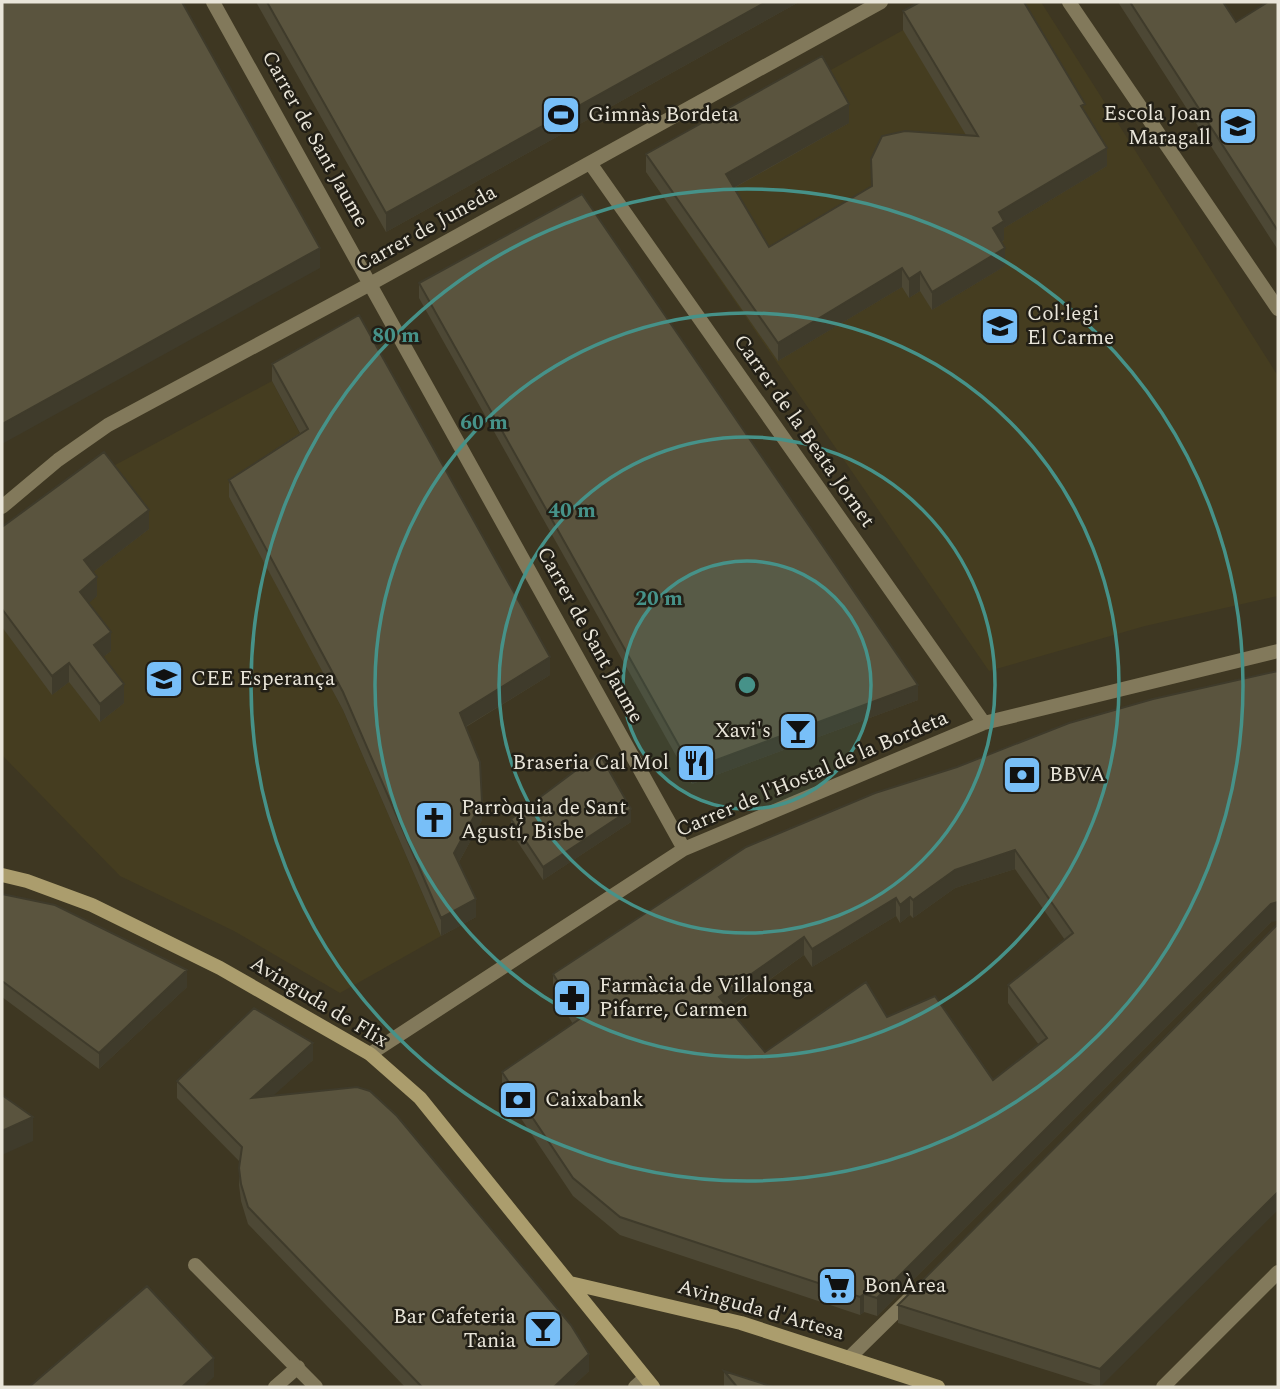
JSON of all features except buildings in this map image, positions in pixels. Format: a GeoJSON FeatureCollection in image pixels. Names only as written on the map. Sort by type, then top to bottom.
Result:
{"type":"FeatureCollection","features":[{"type":"Feature","properties":{"kind":"main road","name":"Avinguda de Flix"},"geometry":{"type":"LineString","coordinates":[[2,875],[27,881],[92,905],[153,934],[220,968],[370,1054],[419,1098],[570,1283],[644,1384]]}},
{"type":"Feature","properties":{"kind":"main road","name":"Avinguda d'Artesa"},"geometry":{"type":"LineString","coordinates":[[570,1283],[690,1309],[938,1387]]}},
{"type":"Feature","properties":{"kind":"street","name":"Carrer de Sant Jaume"},"geometry":{"type":"LineString","coordinates":[[213,2],[372,283],[684,849]]}},
{"type":"Feature","properties":{"kind":"street","name":"Carrer de Juneda"},"geometry":{"type":"LineString","coordinates":[[2,507],[58,460],[108,425],[372,283],[881,2]]}},
{"type":"Feature","properties":{"kind":"street"},"geometry":{"type":"LineString","coordinates":[[1069,2],[1278,309]]}},
{"type":"Feature","properties":{"kind":"street","name":"Carrer de la Beata Jornet"},"geometry":{"type":"LineString","coordinates":[[590,163],[984,723]]}},
{"type":"Feature","properties":{"kind":"street","name":"Carrer de l'Hostal de la Bordeta"},"geometry":{"type":"LineString","coordinates":[[370,1054],[684,849],[984,723],[1278,651]]}},
{"type":"Feature","properties":{"kind":"street"},"geometry":{"type":"LineString","coordinates":[[195,1265],[316,1387]]}},
{"type":"Feature","properties":{"kind":"street"},"geometry":{"type":"LineString","coordinates":[[1163,1387],[1278,1272]]}},
{"type":"Feature","properties":{"kind":"street"},"geometry":{"type":"LineString","coordinates":[[849,1358],[920,1287]]}},
{"type":"Feature","properties":{"kind":"street"},"geometry":{"type":"LineString","coordinates":[[275,1387],[298,1367]]}},
{"type":"Feature","properties":{"kind":"shaded area","name":"Col·legi El Carme"},"geometry":{"type":"Polygon","coordinates":[[[954,2],[1041,2],[1278,376],[1278,596],[1145,626],[989,671],[646,172],[954,2]]]}},
{"type":"Feature","properties":{"kind":"shaded area","name":"CEE Esperança"},"geometry":{"type":"Polygon","coordinates":[[[272,381],[307,447],[311,648],[343,710],[441,936],[340,993],[234,931],[120,876],[2,755],[2,545],[104,471],[272,381]]]}},
{"type":"Feature","properties":{"kind":"place","name":"Gimnàs Bordeta"},"geometry":{"type":"Point","coordinates":[561,115]}},
{"type":"Feature","properties":{"kind":"place","name":"Escola Joan Maragall"},"geometry":{"type":"Point","coordinates":[1238,126]}},
{"type":"Feature","properties":{"kind":"place","name":"Col·legi El Carme"},"geometry":{"type":"Point","coordinates":[1000,326]}},
{"type":"Feature","properties":{"kind":"place","name":"CEE Esperança"},"geometry":{"type":"Point","coordinates":[164,679]}},
{"type":"Feature","properties":{"kind":"place","name":"Xavi's"},"geometry":{"type":"Point","coordinates":[798,731]}},
{"type":"Feature","properties":{"kind":"place","name":"Braseria Cal Mol"},"geometry":{"type":"Point","coordinates":[696,763]}},
{"type":"Feature","properties":{"kind":"place","name":"BBVA"},"geometry":{"type":"Point","coordinates":[1022,775]}},
{"type":"Feature","properties":{"kind":"place","name":"Parròquia de Sant Agustí, Bisbe"},"geometry":{"type":"Point","coordinates":[434,820]}},
{"type":"Feature","properties":{"kind":"place","name":"Farmàcia de Villalonga Pifarre, Carmen"},"geometry":{"type":"Point","coordinates":[572,998]}},
{"type":"Feature","properties":{"kind":"place","name":"Caixabank"},"geometry":{"type":"Point","coordinates":[518,1100]}},
{"type":"Feature","properties":{"kind":"place","name":"BonÀrea"},"geometry":{"type":"Point","coordinates":[837,1286]}},
{"type":"Feature","properties":{"kind":"place","name":"Bar Cafeteria Tania"},"geometry":{"type":"Point","coordinates":[543,1329]}}]}
